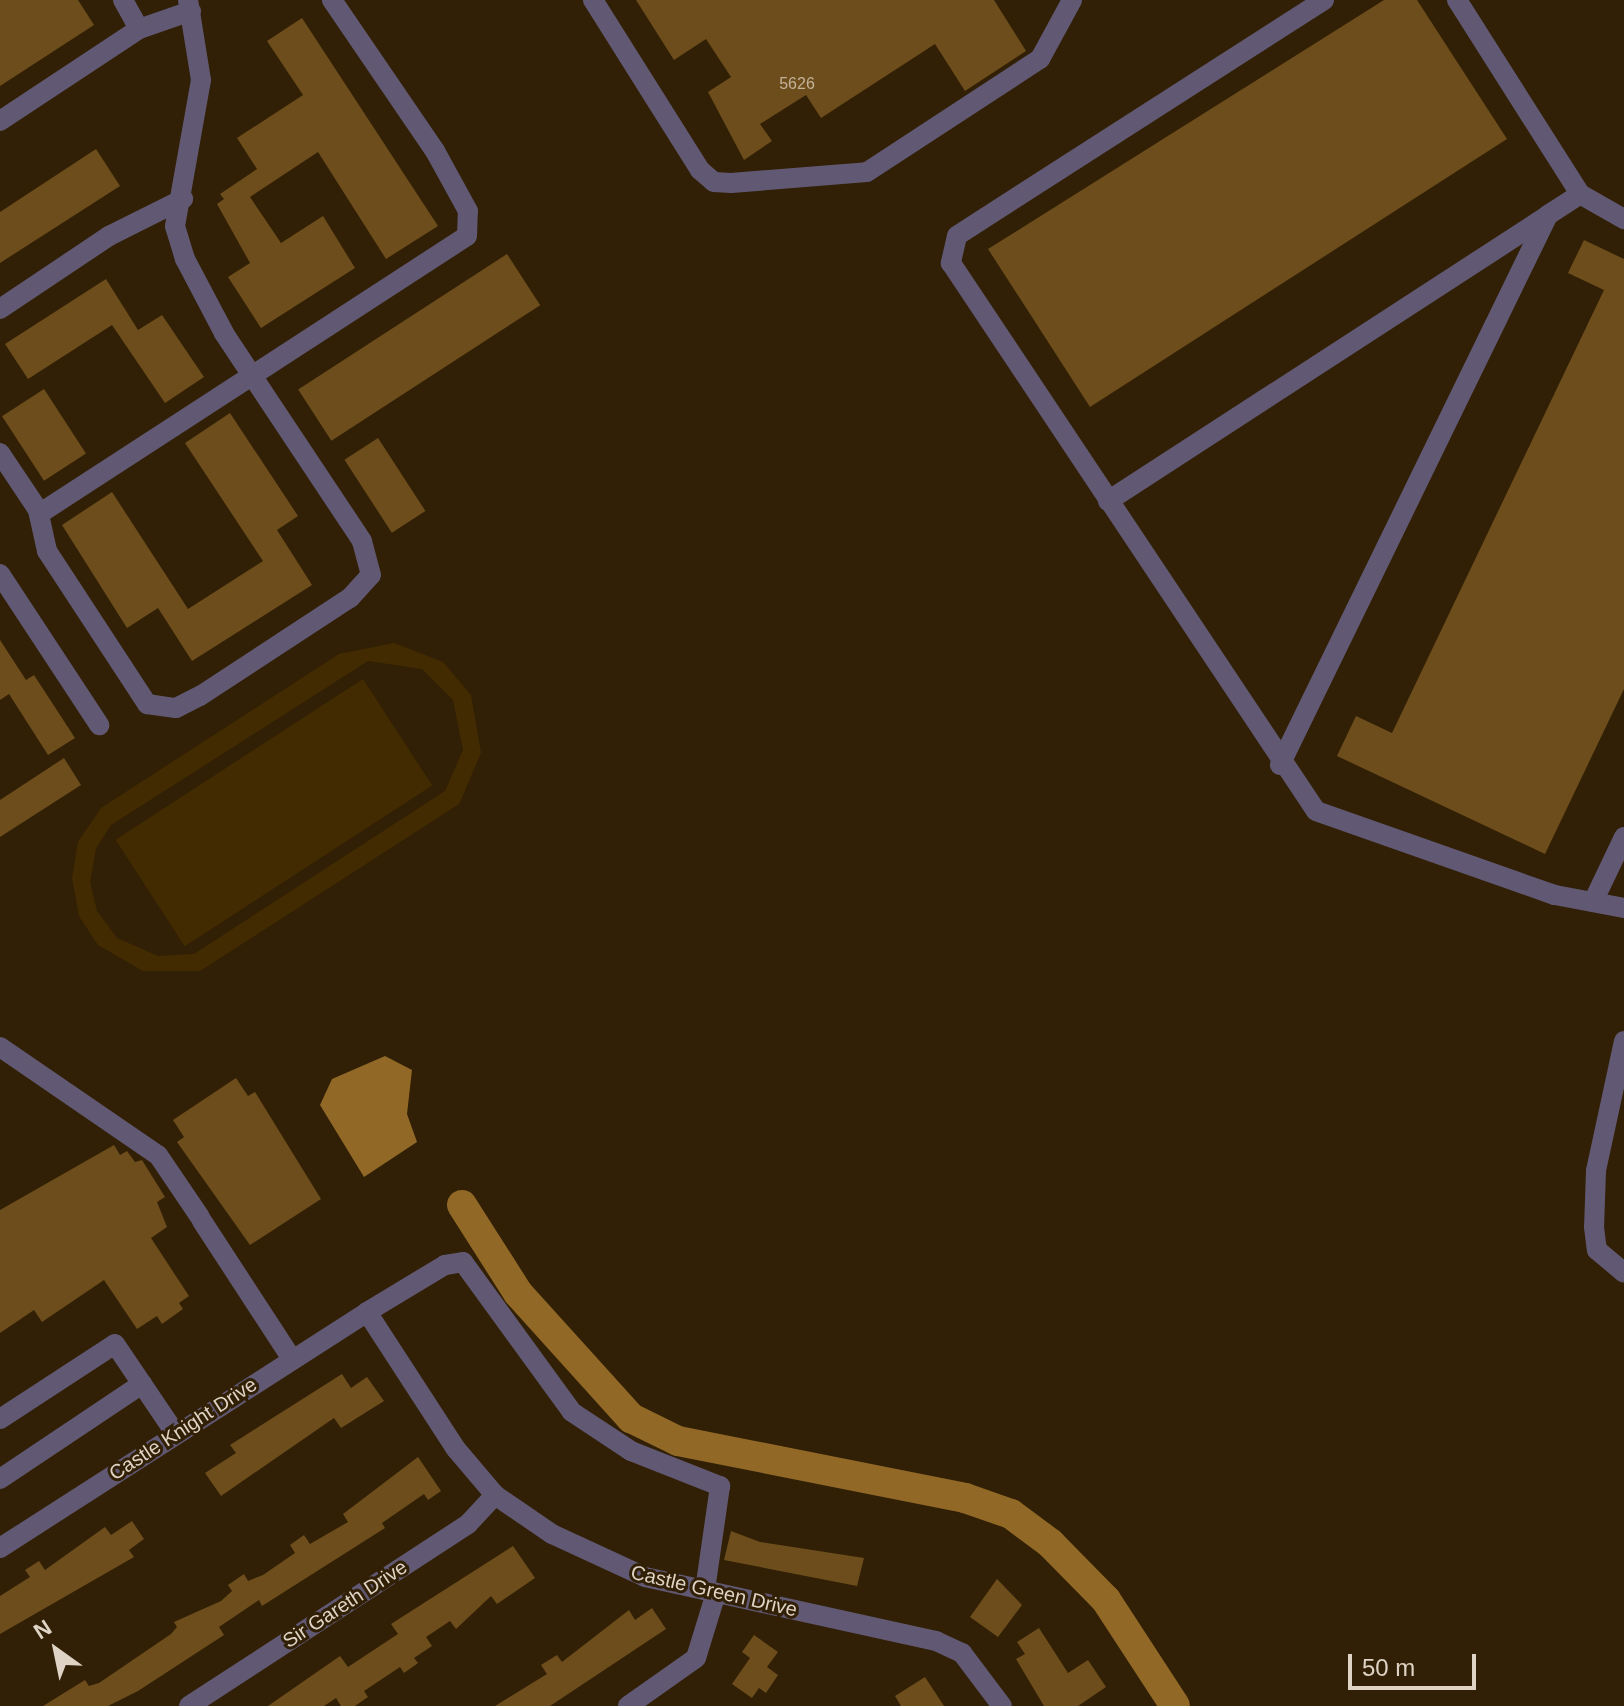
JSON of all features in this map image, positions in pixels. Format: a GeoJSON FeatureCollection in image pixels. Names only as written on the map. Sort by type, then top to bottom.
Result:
{"type":"FeatureCollection","features":[{"type":"Feature","properties":{"kind":"street"},"geometry":{"type":"LineString","coordinates":[[123,0],[139,29]]}},
{"type":"Feature","properties":{"kind":"street"},"geometry":{"type":"LineString","coordinates":[[39,514],[250,372],[444,254],[471,228],[435,151],[332,0]]}},
{"type":"Feature","properties":{"kind":"street"},"geometry":{"type":"LineString","coordinates":[[593,0],[700,170],[714,182],[731,183],[867,172],[1040,59],[1072,0]]}},
{"type":"Feature","properties":{"kind":"street"},"geometry":{"type":"LineString","coordinates":[[1324,0],[957,236],[950,251],[951,263],[1299,793],[1334,822],[1593,902],[1624,908]]}},
{"type":"Feature","properties":{"kind":"street"},"geometry":{"type":"LineString","coordinates":[[1457,0],[1580,194],[1624,219]]}},
{"type":"Feature","properties":{"kind":"street"},"geometry":{"type":"LineString","coordinates":[[0,121],[139,29],[189,5],[201,80],[191,120],[183,199],[175,226],[185,259],[250,372],[372,561],[371,575],[350,598],[200,696],[176,708],[147,704],[47,551],[39,514],[0,453]]}},
{"type":"Feature","properties":{"kind":"street"},"geometry":{"type":"LineString","coordinates":[[1108,501],[1580,194]]}},
{"type":"Feature","properties":{"kind":"street"},"geometry":{"type":"LineString","coordinates":[[0,309],[109,236],[183,199]]}},
{"type":"Feature","properties":{"kind":"street"},"geometry":{"type":"LineString","coordinates":[[1280,765],[1548,215]]}},
{"type":"Feature","properties":{"kind":"street"},"geometry":{"type":"LineString","coordinates":[[0,574],[99,725]]}},
{"type":"Feature","properties":{"kind":"street"},"geometry":{"type":"LineString","coordinates":[[1593,902],[1624,837]]}},
{"type":"Feature","properties":{"kind":"street"},"geometry":{"type":"LineString","coordinates":[[1624,1041],[1596,1171],[1594,1227],[1597,1250],[1624,1273]]}},
{"type":"Feature","properties":{"kind":"street"},"geometry":{"type":"LineString","coordinates":[[0,1047],[158,1155],[292,1359]]}},
{"type":"Feature","properties":{"kind":"street","name":"Castle Knight Drive"},"geometry":{"type":"LineString","coordinates":[[0,1548],[367,1312],[445,1265],[463,1262],[471,1268],[572,1412],[631,1451],[720,1486],[711,1592]]}},
{"type":"Feature","properties":{"kind":"street","name":"Castle Green Drive"},"geometry":{"type":"LineString","coordinates":[[367,1312],[433,1418],[495,1495],[616,1568],[936,1641],[962,1653],[1002,1706]]}},
{"type":"Feature","properties":{"kind":"street"},"geometry":{"type":"LineString","coordinates":[[0,1419],[115,1344],[175,1433]]}},
{"type":"Feature","properties":{"kind":"street"},"geometry":{"type":"LineString","coordinates":[[0,1479],[142,1384]]}},
{"type":"Feature","properties":{"kind":"street","name":"Sir Gareth Drive"},"geometry":{"type":"LineString","coordinates":[[189,1706],[468,1524],[495,1495]]}},
{"type":"Feature","properties":{"kind":"street"},"geometry":{"type":"LineString","coordinates":[[628,1706],[696,1658],[711,1592]]}},
{"type":"Feature","properties":{"kind":"shaded area"},"geometry":{"type":"Polygon","coordinates":[[[394,643],[443,662],[471,695],[481,753],[459,804],[200,971],[143,971],[98,945],[79,916],[72,878],[78,842],[101,808],[339,654],[394,643]],[[368,661],[111,825],[96,848],[90,882],[97,911],[117,938],[158,956],[194,954],[445,791],[463,750],[453,700],[422,669],[368,661]]]}},
{"type":"Feature","properties":{"kind":"shaded area"},"geometry":{"type":"Polygon","coordinates":[[[363,679],[432,786],[185,946],[116,840],[363,679]]]}},
{"type":"Feature","properties":{"kind":"shaded area"},"geometry":{"type":"Polygon","coordinates":[[[385,1056],[412,1070],[407,1114],[417,1142],[364,1177],[320,1105],[332,1079],[385,1056]]]}},
{"type":"Feature","properties":{"kind":"building"},"geometry":{"type":"Polygon","coordinates":[[[0,0],[78,0],[94,25],[0,86],[0,0]]]}},
{"type":"Feature","properties":{"kind":"building"},"geometry":{"type":"Polygon","coordinates":[[[636,0],[994,0],[1026,51],[965,91],[935,44],[821,118],[806,95],[760,124],[772,141],[744,160],[708,92],[731,77],[706,39],[674,60],[636,0]]]}},
{"type":"Feature","properties":{"kind":"building"},"geometry":{"type":"Polygon","coordinates":[[[1384,0],[1417,0],[1507,139],[1090,407],[988,249],[1384,0]]]}},
{"type":"Feature","properties":{"kind":"building"},"geometry":{"type":"Polygon","coordinates":[[[302,18],[438,226],[386,259],[318,152],[250,197],[281,243],[323,216],[355,268],[261,328],[228,277],[250,263],[217,204],[224,199],[220,194],[257,169],[237,138],[303,95],[267,41],[302,18]]]}},
{"type":"Feature","properties":{"kind":"building"},"geometry":{"type":"Polygon","coordinates":[[[96,149],[120,186],[0,263],[0,212],[96,149]]]}},
{"type":"Feature","properties":{"kind":"building"},"geometry":{"type":"Polygon","coordinates":[[[1584,240],[1624,259],[1624,689],[1545,854],[1337,756],[1356,716],[1392,733],[1604,290],[1568,273],[1584,240]]]}},
{"type":"Feature","properties":{"kind":"building"},"geometry":{"type":"Polygon","coordinates":[[[507,254],[540,305],[331,441],[298,390],[507,254]]]}},
{"type":"Feature","properties":{"kind":"building"},"geometry":{"type":"Polygon","coordinates":[[[106,279],[138,330],[162,315],[204,377],[165,403],[112,325],[28,379],[5,344],[106,279]]]}},
{"type":"Feature","properties":{"kind":"building"},"geometry":{"type":"Polygon","coordinates":[[[44,389],[86,454],[44,481],[2,416],[44,389]]]}},
{"type":"Feature","properties":{"kind":"building"},"geometry":{"type":"Polygon","coordinates":[[[230,413],[298,516],[277,530],[312,585],[192,661],[158,608],[127,628],[62,525],[112,492],[188,609],[263,561],[185,443],[230,413]]]}},
{"type":"Feature","properties":{"kind":"building"},"geometry":{"type":"Polygon","coordinates":[[[378,438],[425,511],[392,533],[344,460],[378,438]]]}},
{"type":"Feature","properties":{"kind":"building"},"geometry":{"type":"Polygon","coordinates":[[[0,640],[26,680],[34,675],[75,738],[48,755],[9,694],[0,700],[0,640]]]}},
{"type":"Feature","properties":{"kind":"building"},"geometry":{"type":"Polygon","coordinates":[[[64,758],[81,785],[0,837],[0,800],[64,758]]]}},
{"type":"Feature","properties":{"kind":"building"},"geometry":{"type":"Polygon","coordinates":[[[236,1078],[248,1096],[255,1092],[321,1199],[250,1245],[177,1142],[184,1137],[173,1120],[236,1078]]]}},
{"type":"Feature","properties":{"kind":"building"},"geometry":{"type":"Polygon","coordinates":[[[114,1145],[120,1155],[127,1151],[135,1162],[142,1160],[165,1197],[157,1202],[167,1227],[151,1238],[189,1296],[179,1303],[183,1309],[162,1324],[157,1316],[137,1329],[104,1280],[42,1322],[34,1310],[0,1333],[0,1210],[114,1145]]]}},
{"type":"Feature","properties":{"kind":"building"},"geometry":{"type":"Polygon","coordinates":[[[342,1374],[351,1388],[367,1377],[384,1401],[341,1428],[334,1418],[221,1496],[205,1473],[236,1453],[230,1445],[342,1374]]]}},
{"type":"Feature","properties":{"kind":"building"},"geometry":{"type":"Polygon","coordinates":[[[418,1457],[441,1491],[428,1500],[424,1494],[382,1523],[385,1528],[262,1606],[259,1600],[219,1627],[224,1635],[138,1691],[108,1706],[43,1706],[85,1680],[89,1686],[99,1683],[171,1634],[177,1627],[174,1622],[221,1601],[232,1591],[228,1585],[244,1574],[248,1581],[263,1575],[295,1553],[290,1545],[304,1535],[310,1544],[348,1522],[343,1514],[418,1457]]]}},
{"type":"Feature","properties":{"kind":"building"},"geometry":{"type":"Polygon","coordinates":[[[132,1521],[144,1539],[129,1550],[134,1557],[0,1634],[0,1596],[30,1577],[25,1570],[39,1561],[45,1570],[105,1527],[111,1535],[132,1521]]]}},
{"type":"Feature","properties":{"kind":"building"},"geometry":{"type":"Polygon","coordinates":[[[731,1531],[760,1542],[864,1558],[857,1586],[724,1560],[731,1531]]]}},
{"type":"Feature","properties":{"kind":"building"},"geometry":{"type":"Polygon","coordinates":[[[513,1546],[535,1578],[497,1604],[491,1596],[456,1629],[450,1621],[426,1637],[432,1646],[414,1658],[418,1663],[404,1673],[400,1667],[364,1691],[368,1697],[355,1706],[341,1706],[336,1698],[324,1706],[268,1706],[340,1656],[348,1667],[398,1634],[391,1624],[513,1546]]]}},
{"type":"Feature","properties":{"kind":"building"},"geometry":{"type":"Polygon","coordinates":[[[997,1579],[1022,1605],[998,1637],[970,1617],[997,1579]]]}},
{"type":"Feature","properties":{"kind":"building"},"geometry":{"type":"Polygon","coordinates":[[[652,1608],[666,1629],[550,1706],[495,1706],[547,1674],[541,1665],[557,1655],[562,1662],[629,1610],[635,1620],[652,1608]]]}},
{"type":"Feature","properties":{"kind":"building"},"geometry":{"type":"Polygon","coordinates":[[[1039,1628],[1068,1673],[1088,1660],[1106,1687],[1078,1706],[1044,1706],[1016,1659],[1025,1654],[1017,1642],[1039,1628]]]}},
{"type":"Feature","properties":{"kind":"building"},"geometry":{"type":"Polygon","coordinates":[[[754,1635],[778,1652],[767,1667],[778,1675],[766,1693],[759,1688],[752,1698],[732,1684],[750,1658],[742,1652],[754,1635]]]}},
{"type":"Feature","properties":{"kind":"building"},"geometry":{"type":"Polygon","coordinates":[[[925,1677],[944,1706],[901,1706],[895,1696],[925,1677]]]}},
{"type":"Feature","properties":{"kind":"waterway"},"geometry":{"type":"LineString","coordinates":[[462,1205],[518,1293],[631,1418],[678,1441],[965,1498],[1011,1514],[1050,1543],[1106,1600],[1175,1706]]}}]}
